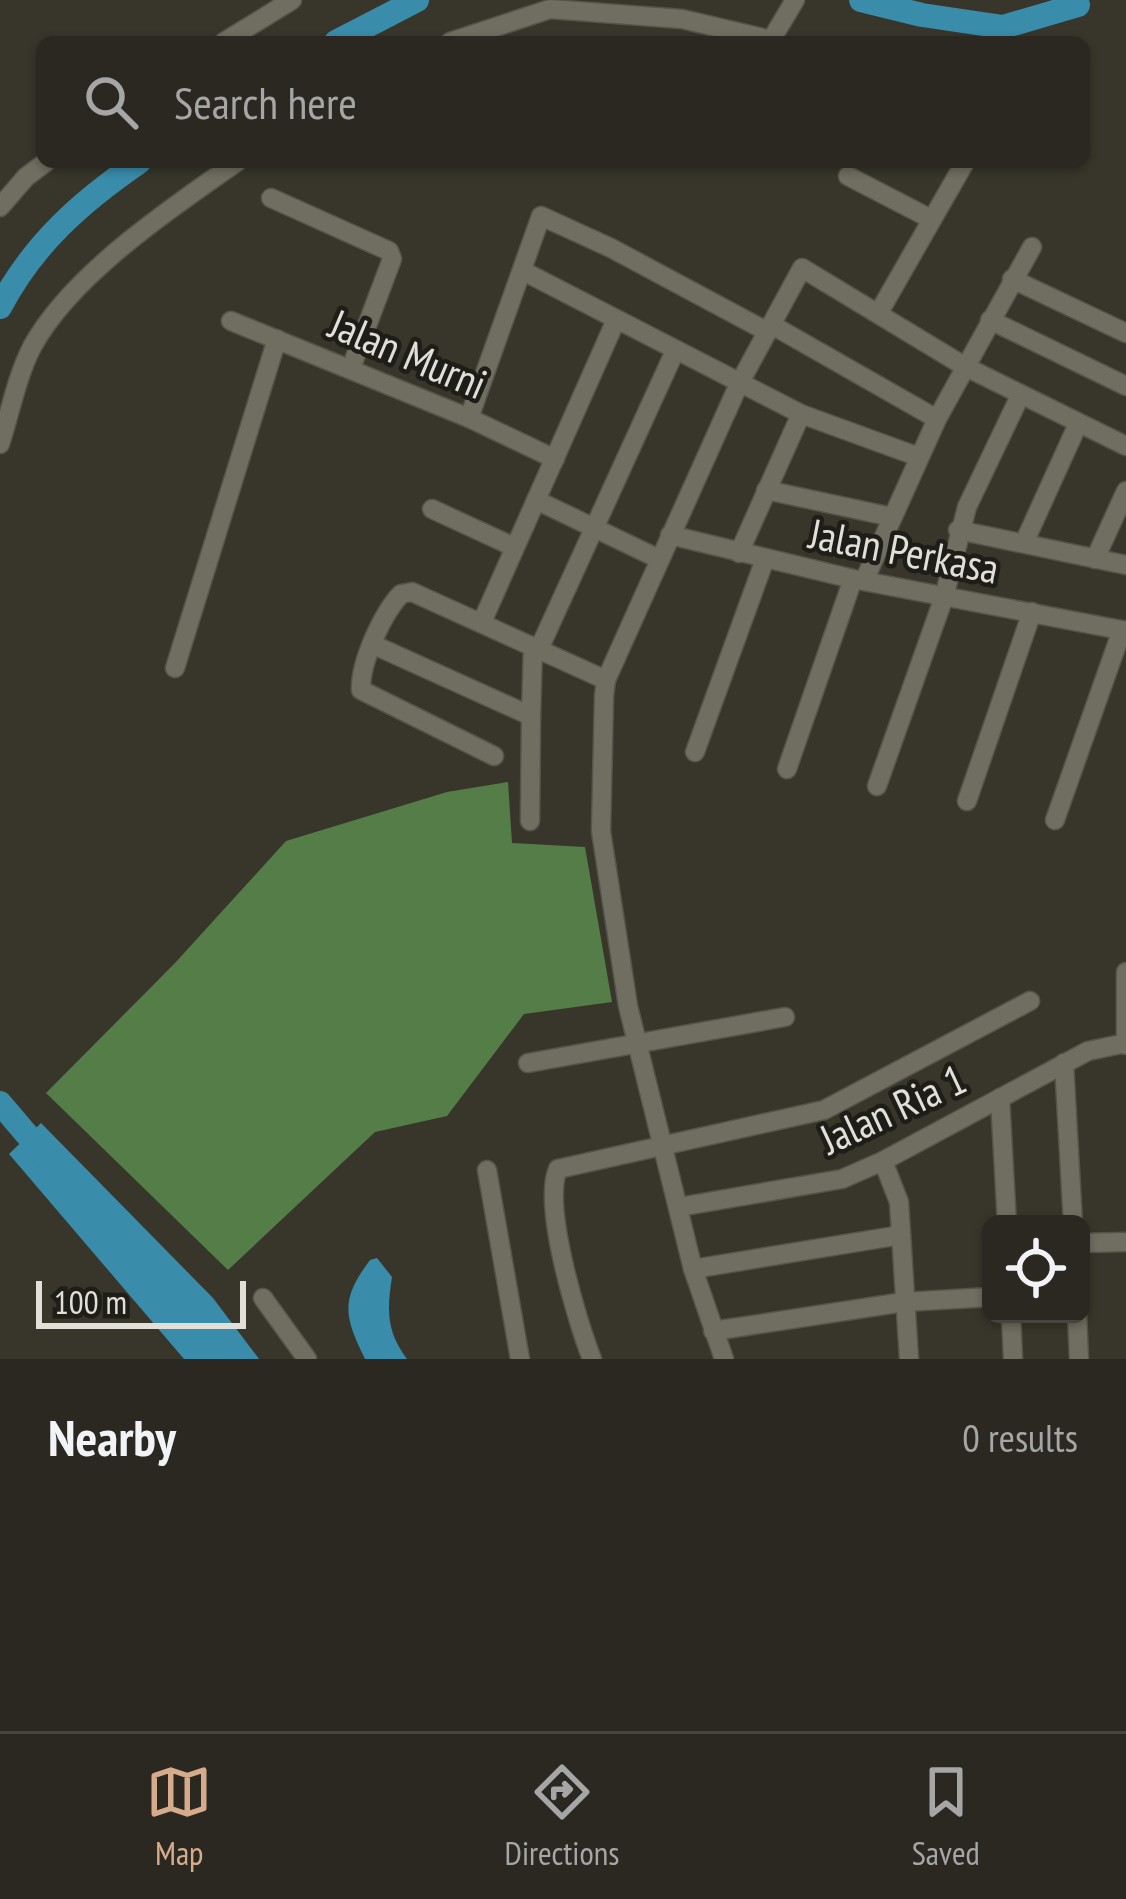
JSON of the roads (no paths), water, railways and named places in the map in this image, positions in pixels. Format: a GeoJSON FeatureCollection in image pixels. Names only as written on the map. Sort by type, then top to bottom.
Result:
{"type":"FeatureCollection","features":[{"type":"Feature","properties":{"kind":"street"},"geometry":{"type":"LineString","coordinates":[[234,36],[292,0]]}},
{"type":"Feature","properties":{"kind":"street"},"geometry":{"type":"LineString","coordinates":[[774,36],[795,0]]}},
{"type":"Feature","properties":{"kind":"street"},"geometry":{"type":"LineString","coordinates":[[469,36],[550,10],[682,19],[750,36]]}},
{"type":"Feature","properties":{"kind":"street"},"geometry":{"type":"LineString","coordinates":[[0,207],[38,168]]}},
{"type":"Feature","properties":{"kind":"street"},"geometry":{"type":"LineString","coordinates":[[0,444],[32,348],[77,289],[165,212],[228,168]]}},
{"type":"Feature","properties":{"kind":"street"},"geometry":{"type":"LineString","coordinates":[[878,314],[961,168]]}},
{"type":"Feature","properties":{"kind":"street"},"geometry":{"type":"LineString","coordinates":[[848,176],[931,219]]}},
{"type":"Feature","properties":{"kind":"street"},"geometry":{"type":"LineString","coordinates":[[271,198],[389,251],[392,260],[351,368]]}},
{"type":"Feature","properties":{"kind":"street"},"geometry":{"type":"LineString","coordinates":[[469,418],[541,216],[770,329],[937,419]]}},
{"type":"Feature","properties":{"kind":"street"},"geometry":{"type":"LineString","coordinates":[[787,769],[858,580],[964,365],[1032,247]]}},
{"type":"Feature","properties":{"kind":"street"},"geometry":{"type":"LineString","coordinates":[[724,1359],[693,1269],[636,1044],[601,831],[606,680],[659,559],[740,384],[802,268],[1020,396],[1126,446]]}},
{"type":"Feature","properties":{"kind":"street"},"geometry":{"type":"LineString","coordinates":[[523,271],[801,414],[919,457]]}},
{"type":"Feature","properties":{"kind":"street"},"geometry":{"type":"LineString","coordinates":[[1012,280],[1126,333]]}},
{"type":"Feature","properties":{"kind":"street","name":"Jalan Murni"},"geometry":{"type":"LineString","coordinates":[[231,320],[469,418],[555,459]]}},
{"type":"Feature","properties":{"kind":"street"},"geometry":{"type":"LineString","coordinates":[[482,622],[616,320]]}},
{"type":"Feature","properties":{"kind":"street"},"geometry":{"type":"LineString","coordinates":[[989,320],[1126,386]]}},
{"type":"Feature","properties":{"kind":"street"},"geometry":{"type":"LineString","coordinates":[[175,668],[277,339]]}},
{"type":"Feature","properties":{"kind":"street"},"geometry":{"type":"LineString","coordinates":[[530,821],[536,648],[675,351]]}},
{"type":"Feature","properties":{"kind":"street"},"geometry":{"type":"LineString","coordinates":[[877,786],[944,597],[958,530],[1020,396]]}},
{"type":"Feature","properties":{"kind":"street"},"geometry":{"type":"LineString","coordinates":[[739,553],[801,414]]}},
{"type":"Feature","properties":{"kind":"street"},"geometry":{"type":"LineString","coordinates":[[1024,543],[1078,424]]}},
{"type":"Feature","properties":{"kind":"street"},"geometry":{"type":"LineString","coordinates":[[766,490],[892,517]]}},
{"type":"Feature","properties":{"kind":"street"},"geometry":{"type":"LineString","coordinates":[[1095,559],[1126,491]]}},
{"type":"Feature","properties":{"kind":"street"},"geometry":{"type":"LineString","coordinates":[[536,500],[659,559]]}},
{"type":"Feature","properties":{"kind":"street"},"geometry":{"type":"LineString","coordinates":[[432,509],[514,547]]}},
{"type":"Feature","properties":{"kind":"street"},"geometry":{"type":"LineString","coordinates":[[958,530],[1126,565]]}},
{"type":"Feature","properties":{"kind":"street","name":"Jalan Perkasa"},"geometry":{"type":"LineString","coordinates":[[670,535],[858,580],[1124,631]]}},
{"type":"Feature","properties":{"kind":"street"},"geometry":{"type":"LineString","coordinates":[[695,752],[765,560]]}},
{"type":"Feature","properties":{"kind":"street"},"geometry":{"type":"LineString","coordinates":[[494,756],[368,697],[360,683],[401,594],[412,592],[606,680]]}},
{"type":"Feature","properties":{"kind":"street"},"geometry":{"type":"LineString","coordinates":[[967,802],[1032,612]]}},
{"type":"Feature","properties":{"kind":"street"},"geometry":{"type":"LineString","coordinates":[[1055,820],[1124,631]]}},
{"type":"Feature","properties":{"kind":"street"},"geometry":{"type":"LineString","coordinates":[[374,645],[531,716]]}},
{"type":"Feature","properties":{"kind":"street"},"geometry":{"type":"LineString","coordinates":[[1126,972],[1126,1044]]}},
{"type":"Feature","properties":{"kind":"street"},"geometry":{"type":"LineString","coordinates":[[592,1359],[569,1288],[553,1193],[554,1177],[566,1165],[841,1104],[1030,1001]]}},
{"type":"Feature","properties":{"kind":"street"},"geometry":{"type":"LineString","coordinates":[[528,1063],[785,1017]]}},
{"type":"Feature","properties":{"kind":"street","name":"Jalan Ria 1"},"geometry":{"type":"LineString","coordinates":[[679,1207],[818,1185],[883,1161],[1099,1046],[1126,1044]]}},
{"type":"Feature","properties":{"kind":"street"},"geometry":{"type":"LineString","coordinates":[[1064,1063],[1072,1215]]}},
{"type":"Feature","properties":{"kind":"street"},"geometry":{"type":"LineString","coordinates":[[1000,1098],[1006,1215]]}},
{"type":"Feature","properties":{"kind":"street"},"geometry":{"type":"LineString","coordinates":[[883,1161],[895,1187],[909,1359]]}},
{"type":"Feature","properties":{"kind":"street"},"geometry":{"type":"LineString","coordinates":[[487,1170],[520,1359]]}},
{"type":"Feature","properties":{"kind":"street"},"geometry":{"type":"LineString","coordinates":[[693,1269],[901,1234]]}},
{"type":"Feature","properties":{"kind":"street"},"geometry":{"type":"LineString","coordinates":[[1090,1243],[1126,1242]]}},
{"type":"Feature","properties":{"kind":"street"},"geometry":{"type":"LineString","coordinates":[[263,1298],[308,1359]]}},
{"type":"Feature","properties":{"kind":"street"},"geometry":{"type":"LineString","coordinates":[[713,1331],[904,1302],[982,1298]]}},
{"type":"Feature","properties":{"kind":"street"},"geometry":{"type":"LineString","coordinates":[[1011,1323],[1013,1359]]}},
{"type":"Feature","properties":{"kind":"street"},"geometry":{"type":"LineString","coordinates":[[1077,1323],[1079,1359]]}},
{"type":"Feature","properties":{"kind":"water"},"geometry":{"type":"Polygon","coordinates":[[[41,1123],[213,1298],[259,1359],[184,1359],[9,1154],[41,1123]]]}},
{"type":"Feature","properties":{"kind":"water"},"geometry":{"type":"Polygon","coordinates":[[[377,1258],[392,1277],[390,1320],[407,1359],[365,1359],[349,1319],[354,1286],[370,1260],[377,1258]]]}},
{"type":"Feature","properties":{"kind":"waterway"},"geometry":{"type":"LineString","coordinates":[[348,36],[417,0]]}},
{"type":"Feature","properties":{"kind":"waterway"},"geometry":{"type":"LineString","coordinates":[[861,0],[1003,27],[1078,5]]}},
{"type":"Feature","properties":{"kind":"waterway"},"geometry":{"type":"LineString","coordinates":[[0,307],[60,225],[131,168]]}},
{"type":"Feature","properties":{"kind":"waterway"},"geometry":{"type":"LineString","coordinates":[[0,1103],[46,1157]]}}]}
